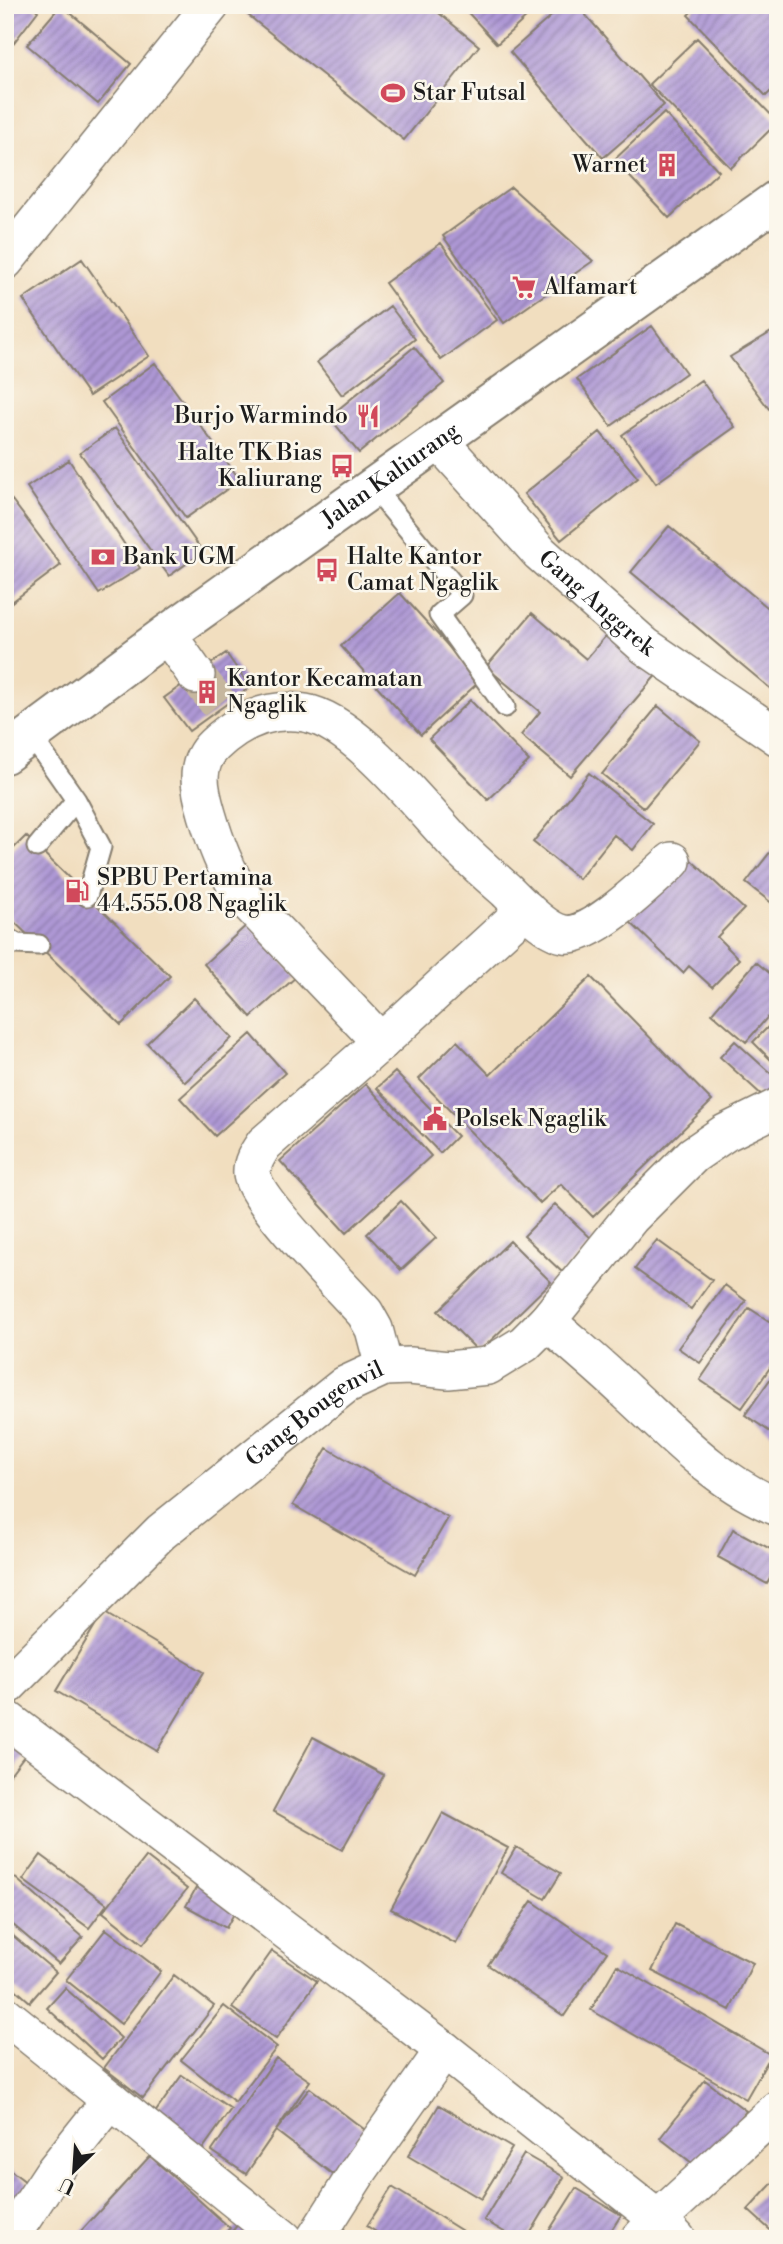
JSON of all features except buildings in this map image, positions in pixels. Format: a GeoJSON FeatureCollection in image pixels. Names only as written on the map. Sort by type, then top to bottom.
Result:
{"type":"FeatureCollection","features":[{"type":"Feature","properties":{"kind":"main road","name":"Jalan Kaliurang"},"geometry":{"type":"LineString","coordinates":[[13,747],[167,634],[778,199]]}},
{"type":"Feature","properties":{"kind":"street"},"geometry":{"type":"LineString","coordinates":[[5,261],[211,5]]}},
{"type":"Feature","properties":{"kind":"street","name":"Gang Anggrek"},"geometry":{"type":"LineString","coordinates":[[438,440],[540,553],[645,646],[778,737]]}},
{"type":"Feature","properties":{"kind":"street"},"geometry":{"type":"LineString","coordinates":[[167,634],[196,675]]}},
{"type":"Feature","properties":{"kind":"street"},"geometry":{"type":"LineString","coordinates":[[381,1042],[242,896],[225,869],[198,779],[207,751],[228,718],[250,718],[275,712],[306,713],[333,725],[366,749],[461,848],[526,909],[551,930],[566,935],[579,933],[601,920],[672,861]]}},
{"type":"Feature","properties":{"kind":"street"},"geometry":{"type":"LineString","coordinates":[[384,1367],[374,1329],[365,1313],[282,1221],[263,1196],[252,1174],[257,1156],[264,1144],[381,1042],[526,909]]}},
{"type":"Feature","properties":{"kind":"street","name":"Gang Bougenvil"},"geometry":{"type":"LineString","coordinates":[[5,1688],[161,1532],[345,1385],[384,1367],[410,1366],[448,1370],[488,1366],[524,1343],[547,1321],[631,1217],[693,1155],[725,1133],[778,1107]]}},
{"type":"Feature","properties":{"kind":"street"},"geometry":{"type":"LineString","coordinates":[[547,1321],[698,1458],[754,1497],[778,1507]]}},
{"type":"Feature","properties":{"kind":"street"},"geometry":{"type":"LineString","coordinates":[[5,1718],[443,2049],[658,2232],[778,2109]]}},
{"type":"Feature","properties":{"kind":"street"},"geometry":{"type":"LineString","coordinates":[[9,2027],[111,2100],[284,2239]]}},
{"type":"Feature","properties":{"kind":"street"},"geometry":{"type":"LineString","coordinates":[[315,2239],[443,2049]]}},
{"type":"Feature","properties":{"kind":"street"},"geometry":{"type":"LineString","coordinates":[[9,2239],[52,2174],[111,2100]]}},
{"type":"Feature","properties":{"kind":"lane"},"geometry":{"type":"LineString","coordinates":[[373,487],[462,595],[439,615],[505,707]]}},
{"type":"Feature","properties":{"kind":"lane"},"geometry":{"type":"LineString","coordinates":[[13,747],[76,800],[101,847],[87,896]]}},
{"type":"Feature","properties":{"kind":"lane"},"geometry":{"type":"LineString","coordinates":[[37,847],[76,800]]}},
{"type":"Feature","properties":{"kind":"lane"},"geometry":{"type":"LineString","coordinates":[[5,937],[17,944],[39,945]]}},
{"type":"Feature","properties":{"kind":"tunnel"},"geometry":{"type":"LineString","coordinates":[[196,675],[222,708]]}},
{"type":"Feature","properties":{"kind":"place","name":"Star Futsal"},"geometry":{"type":"Point","coordinates":[393,93]}},
{"type":"Feature","properties":{"kind":"place","name":"Warnet"},"geometry":{"type":"Point","coordinates":[667,165]}},
{"type":"Feature","properties":{"kind":"place","name":"Alfamart"},"geometry":{"type":"Point","coordinates":[524,287]}},
{"type":"Feature","properties":{"kind":"place","name":"Burjo Warmindo"},"geometry":{"type":"Point","coordinates":[368,416]}},
{"type":"Feature","properties":{"kind":"place","name":"Halte TK Bias Kaliurang"},"geometry":{"type":"Point","coordinates":[342,466]}},
{"type":"Feature","properties":{"kind":"place","name":"Bank UGM"},"geometry":{"type":"Point","coordinates":[103,557]}},
{"type":"Feature","properties":{"kind":"place","name":"Halte Kantor Camat Ngaglik"},"geometry":{"type":"Point","coordinates":[327,570]}},
{"type":"Feature","properties":{"kind":"place","name":"Kantor Kecamatan Ngaglik"},"geometry":{"type":"Point","coordinates":[207,692]}},
{"type":"Feature","properties":{"kind":"place","name":"SPBU Pertamina 44.555.08 Ngaglik"},"geometry":{"type":"Point","coordinates":[77,891]}},
{"type":"Feature","properties":{"kind":"place","name":"Polsek Ngaglik"},"geometry":{"type":"Point","coordinates":[435,1119]}}]}
